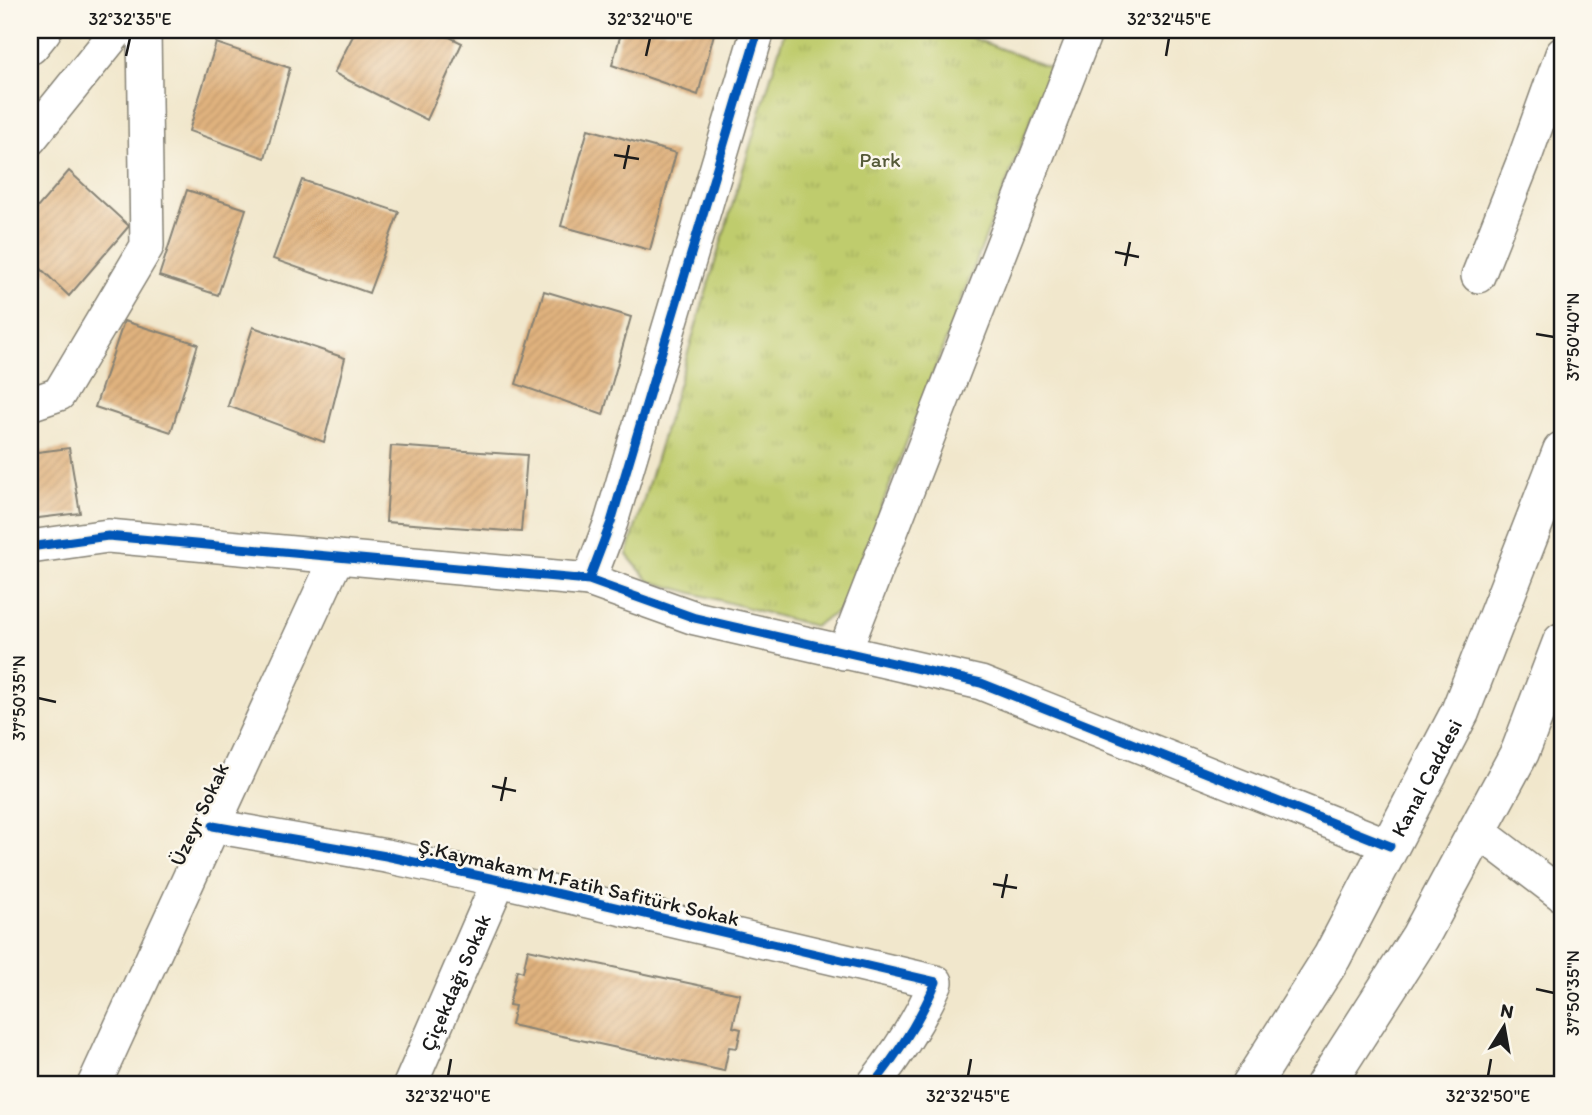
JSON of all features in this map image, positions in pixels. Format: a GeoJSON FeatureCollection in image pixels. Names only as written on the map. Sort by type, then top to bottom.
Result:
{"type":"FeatureCollection","features":[{"type":"Feature","properties":{"kind":"main road"},"geometry":{"type":"LineString","coordinates":[[30,45],[41,30]]}},
{"type":"Feature","properties":{"kind":"main road","name":"Kanal Caddesi"},"geometry":{"type":"LineString","coordinates":[[1251,1085],[1332,957],[1460,712],[1562,451]]}},
{"type":"Feature","properties":{"kind":"main road"},"geometry":{"type":"LineString","coordinates":[[1325,1085],[1420,937],[1520,752],[1562,642]]}},
{"type":"Feature","properties":{"kind":"street"},"geometry":{"type":"LineString","coordinates":[[30,139],[118,30]]}},
{"type":"Feature","properties":{"kind":"street"},"geometry":{"type":"LineString","coordinates":[[30,404],[59,394],[147,246],[144,30]]}},
{"type":"Feature","properties":{"kind":"street"},"geometry":{"type":"LineString","coordinates":[[589,580],[611,522],[758,30]]}},
{"type":"Feature","properties":{"kind":"street"},"geometry":{"type":"LineString","coordinates":[[844,653],[1086,30]]}},
{"type":"Feature","properties":{"kind":"street"},"geometry":{"type":"LineString","coordinates":[[1478,276],[1562,54]]}},
{"type":"Feature","properties":{"kind":"street"},"geometry":{"type":"LineString","coordinates":[[30,547],[108,537],[589,580],[695,618],[981,683],[1390,846]]}},
{"type":"Feature","properties":{"kind":"street","name":"Üzeyr Sokak"},"geometry":{"type":"LineString","coordinates":[[94,1085],[337,557]]}},
{"type":"Feature","properties":{"kind":"street","name":"Ş.Kaymakam M.Fatih Safitürk Sokak"},"geometry":{"type":"LineString","coordinates":[[213,826],[386,856],[499,880],[936,982],[911,1033],[873,1085]]}},
{"type":"Feature","properties":{"kind":"street"},"geometry":{"type":"LineString","coordinates":[[1477,830],[1562,895]]}},
{"type":"Feature","properties":{"kind":"street","name":"Çiçekdağı Sokak"},"geometry":{"type":"LineString","coordinates":[[418,1083],[499,880]]}},
{"type":"Feature","properties":{"kind":"green space","name":"Park"},"geometry":{"type":"Polygon","coordinates":[[[785,30],[952,30],[1051,68],[842,609],[814,626],[649,581],[627,555],[785,30]]]}},
{"type":"Feature","properties":{"kind":"building"},"geometry":{"type":"Polygon","coordinates":[[[356,30],[435,30],[462,43],[427,120],[334,73],[356,30]]]}},
{"type":"Feature","properties":{"kind":"building"},"geometry":{"type":"Polygon","coordinates":[[[622,30],[715,30],[698,95],[612,65],[622,30]]]}},
{"type":"Feature","properties":{"kind":"building"},"geometry":{"type":"Polygon","coordinates":[[[216,43],[290,68],[265,158],[189,131],[216,43]]]}},
{"type":"Feature","properties":{"kind":"building"},"geometry":{"type":"Polygon","coordinates":[[[588,129],[676,153],[650,250],[561,226],[588,129]]]}},
{"type":"Feature","properties":{"kind":"building"},"geometry":{"type":"Polygon","coordinates":[[[69,171],[129,226],[69,296],[30,258],[30,216],[69,171]]]}},
{"type":"Feature","properties":{"kind":"building"},"geometry":{"type":"Polygon","coordinates":[[[302,180],[399,212],[369,293],[273,259],[302,180]]]}},
{"type":"Feature","properties":{"kind":"building"},"geometry":{"type":"Polygon","coordinates":[[[187,190],[246,209],[218,295],[159,276],[187,190]]]}},
{"type":"Feature","properties":{"kind":"building"},"geometry":{"type":"Polygon","coordinates":[[[544,291],[631,317],[603,415],[516,384],[544,291]]]}},
{"type":"Feature","properties":{"kind":"building"},"geometry":{"type":"Polygon","coordinates":[[[124,321],[198,344],[171,432],[95,407],[124,321]]]}},
{"type":"Feature","properties":{"kind":"building"},"geometry":{"type":"Polygon","coordinates":[[[253,327],[345,358],[324,442],[228,406],[253,327]]]}},
{"type":"Feature","properties":{"kind":"building"},"geometry":{"type":"Polygon","coordinates":[[[391,446],[527,455],[521,532],[386,522],[391,446]]]}},
{"type":"Feature","properties":{"kind":"building"},"geometry":{"type":"Polygon","coordinates":[[[69,448],[80,513],[30,519],[30,453],[69,448]]]}},
{"type":"Feature","properties":{"kind":"building"},"geometry":{"type":"Polygon","coordinates":[[[528,949],[740,994],[733,1027],[741,1029],[737,1048],[729,1047],[724,1071],[511,1025],[515,1006],[509,1005],[517,970],[523,972],[528,949]]]}},
{"type":"Feature","properties":{"kind":"cycle path"},"geometry":{"type":"LineString","coordinates":[[30,547],[108,536],[589,580],[611,522],[758,30]]}},
{"type":"Feature","properties":{"kind":"cycle path"},"geometry":{"type":"LineString","coordinates":[[589,580],[695,618],[981,683],[1390,846]]}},
{"type":"Feature","properties":{"kind":"cycle path"},"geometry":{"type":"LineString","coordinates":[[213,826],[386,856],[499,880],[936,982],[908,1035],[873,1085]]}}]}
